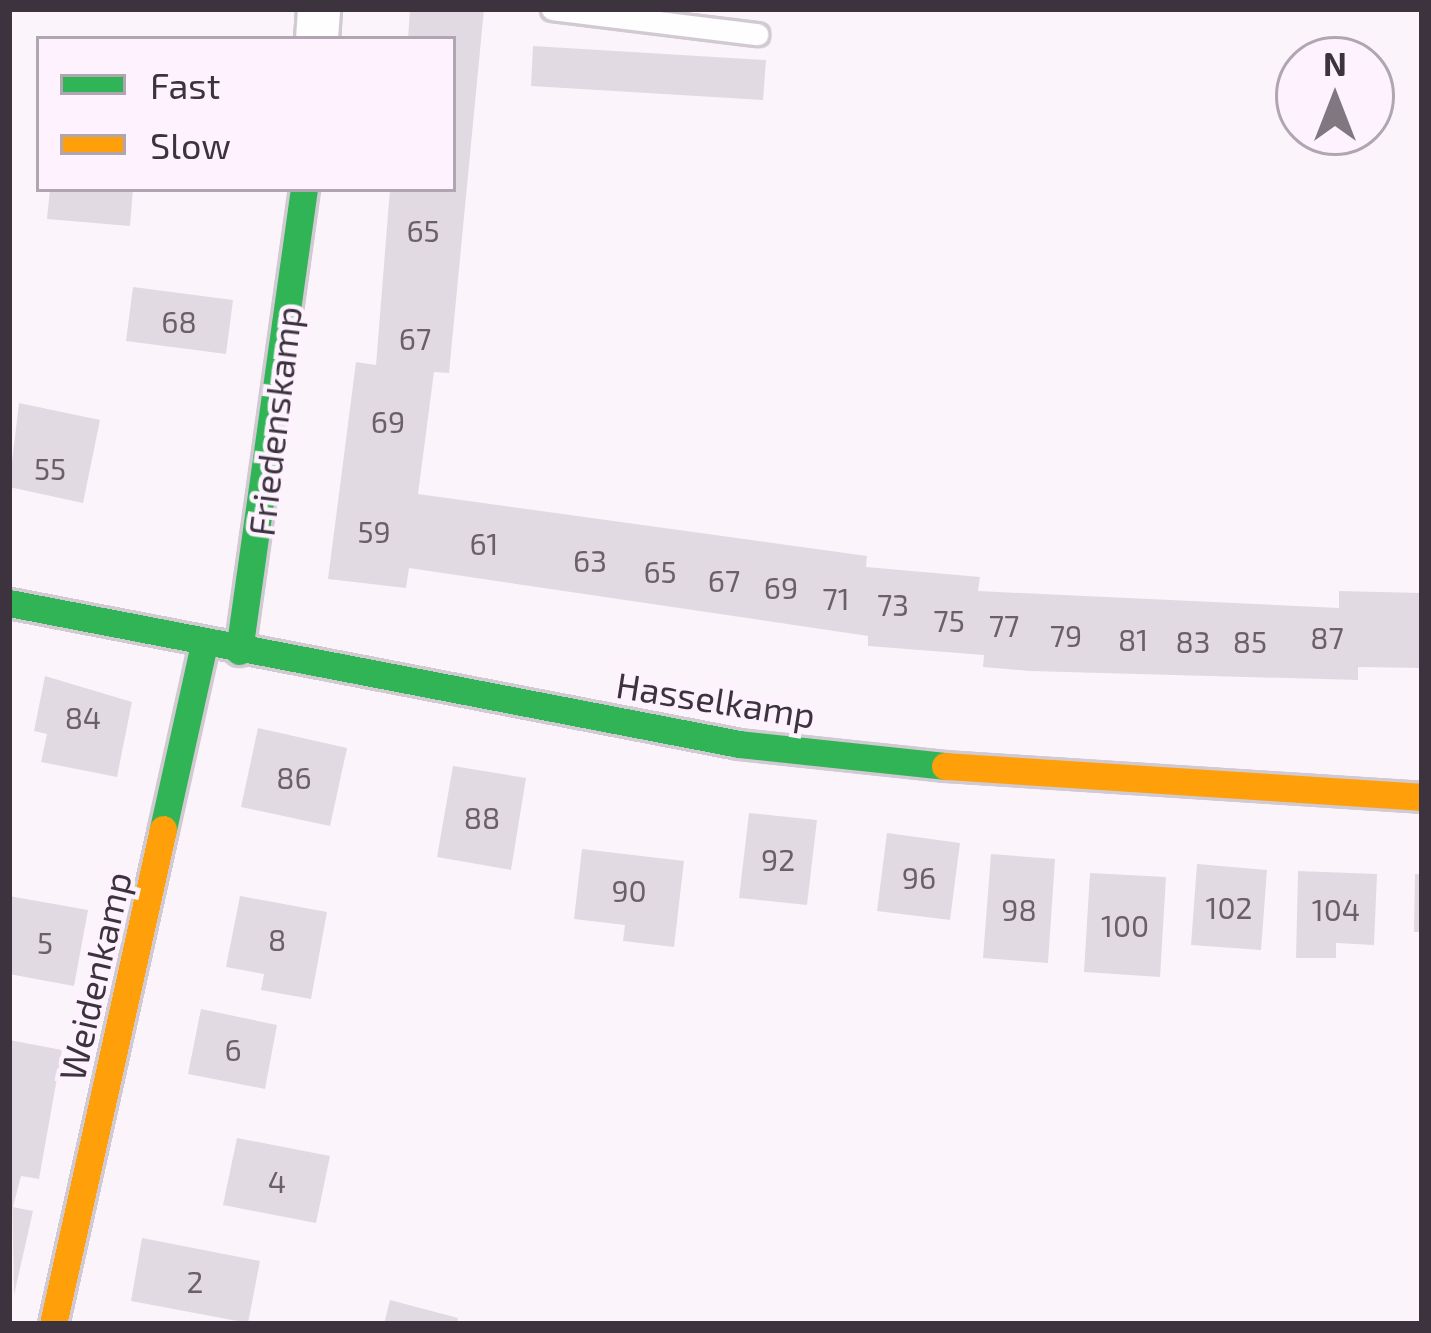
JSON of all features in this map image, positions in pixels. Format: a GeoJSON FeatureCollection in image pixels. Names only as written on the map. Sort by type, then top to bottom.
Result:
{"type":"FeatureCollection","features":[{"type":"Feature","properties":{"kind":"street","name":"Friedenskamp"},"geometry":{"type":"LineString","coordinates":[[239,651],[304,192]]}},
{"type":"Feature","properties":{"kind":"street","name":"Hasselkamp"},"geometry":{"type":"LineString","coordinates":[[9,603],[239,651],[739,743],[1011,773],[1422,797]]}},
{"type":"Feature","properties":{"kind":"street","name":"Weidenkamp"},"geometry":{"type":"LineString","coordinates":[[53,1324],[204,644]]}},
{"type":"Feature","properties":{"kind":"lane"},"geometry":{"type":"LineString","coordinates":[[552,9],[757,34]]}},
{"type":"Feature","properties":{"kind":"building"},"geometry":{"type":"Polygon","coordinates":[[[410,9],[484,9],[449,373],[434,372],[418,494],[867,556],[866,567],[980,577],[978,591],[1339,608],[1339,591],[1422,593],[1422,668],[1358,667],[1358,680],[1030,671],[983,667],[984,655],[868,646],[868,636],[409,568],[406,588],[328,579],[356,362],[376,365],[390,192],[456,192],[456,36],[408,36],[410,9]]]}},
{"type":"Feature","properties":{"kind":"building"},"geometry":{"type":"Polygon","coordinates":[[[533,46],[766,60],[763,100],[531,86],[533,46]]]}},
{"type":"Feature","properties":{"kind":"building"},"geometry":{"type":"Polygon","coordinates":[[[50,192],[133,192],[130,226],[47,219],[50,192]]]}},
{"type":"Feature","properties":{"kind":"building"},"geometry":{"type":"Polygon","coordinates":[[[133,287],[233,300],[226,354],[126,341],[133,287]]]}},
{"type":"Feature","properties":{"kind":"building"},"geometry":{"type":"Polygon","coordinates":[[[19,403],[100,420],[83,503],[9,487],[19,403]]]}},
{"type":"Feature","properties":{"kind":"building"},"geometry":{"type":"Polygon","coordinates":[[[45,676],[132,702],[117,777],[41,762],[47,734],[34,731],[45,676]]]}},
{"type":"Feature","properties":{"kind":"building"},"geometry":{"type":"Polygon","coordinates":[[[258,728],[347,748],[330,826],[241,807],[258,728]]]}},
{"type":"Feature","properties":{"kind":"building"},"geometry":{"type":"Polygon","coordinates":[[[453,766],[526,778],[511,870],[437,857],[453,766]]]}},
{"type":"Feature","properties":{"kind":"building"},"geometry":{"type":"Polygon","coordinates":[[[749,813],[817,820],[807,905],[739,898],[749,813]]]}},
{"type":"Feature","properties":{"kind":"building"},"geometry":{"type":"Polygon","coordinates":[[[887,833],[960,843],[950,920],[877,911],[887,833]]]}},
{"type":"Feature","properties":{"kind":"building"},"geometry":{"type":"Polygon","coordinates":[[[582,849],[684,861],[674,947],[623,941],[625,925],[574,919],[582,849]]]}},
{"type":"Feature","properties":{"kind":"building"},"geometry":{"type":"Polygon","coordinates":[[[991,854],[1055,859],[1048,963],[983,958],[991,854]]]}},
{"type":"Feature","properties":{"kind":"building"},"geometry":{"type":"Polygon","coordinates":[[[1197,864],[1267,870],[1261,950],[1191,945],[1197,864]]]}},
{"type":"Feature","properties":{"kind":"building"},"geometry":{"type":"Polygon","coordinates":[[[1298,871],[1377,874],[1374,945],[1336,943],[1336,958],[1296,958],[1298,871]]]}},
{"type":"Feature","properties":{"kind":"building"},"geometry":{"type":"Polygon","coordinates":[[[1090,873],[1166,877],[1160,977],[1084,972],[1090,873]]]}},
{"type":"Feature","properties":{"kind":"building"},"geometry":{"type":"Polygon","coordinates":[[[1415,874],[1422,874],[1422,932],[1414,932],[1415,874]]]}},
{"type":"Feature","properties":{"kind":"building"},"geometry":{"type":"Polygon","coordinates":[[[9,896],[88,910],[74,986],[9,974],[9,896]]]}},
{"type":"Feature","properties":{"kind":"building"},"geometry":{"type":"Polygon","coordinates":[[[240,896],[327,912],[311,999],[261,990],[264,974],[226,967],[240,896]]]}},
{"type":"Feature","properties":{"kind":"building"},"geometry":{"type":"Polygon","coordinates":[[[201,1009],[277,1025],[265,1089],[188,1074],[201,1009]]]}},
{"type":"Feature","properties":{"kind":"building"},"geometry":{"type":"Polygon","coordinates":[[[9,1040],[62,1050],[39,1179],[21,1176],[13,1207],[33,1211],[14,1295],[9,1040]]]}},
{"type":"Feature","properties":{"kind":"building"},"geometry":{"type":"Polygon","coordinates":[[[237,1138],[330,1156],[316,1223],[223,1205],[237,1138]]]}},
{"type":"Feature","properties":{"kind":"building"},"geometry":{"type":"Polygon","coordinates":[[[142,1238],[260,1261],[248,1323],[131,1301],[142,1238]]]}},
{"type":"Feature","properties":{"kind":"building"},"geometry":{"type":"Polygon","coordinates":[[[390,1300],[458,1318],[457,1324],[384,1324],[390,1300]]]}},
{"type":"Feature","properties":{"kind":"traffic: fast"},"geometry":{"type":"LineString","coordinates":[[239,651],[304,192]]}},
{"type":"Feature","properties":{"kind":"traffic: fast"},"geometry":{"type":"LineString","coordinates":[[9,603],[739,744],[945,766]]}},
{"type":"Feature","properties":{"kind":"traffic: fast"},"geometry":{"type":"LineString","coordinates":[[163,829],[204,644]]}},
{"type":"Feature","properties":{"kind":"traffic: slow"},"geometry":{"type":"LineString","coordinates":[[945,766],[1422,797]]}},
{"type":"Feature","properties":{"kind":"traffic: slow"},"geometry":{"type":"LineString","coordinates":[[53,1324],[163,829]]}}]}
